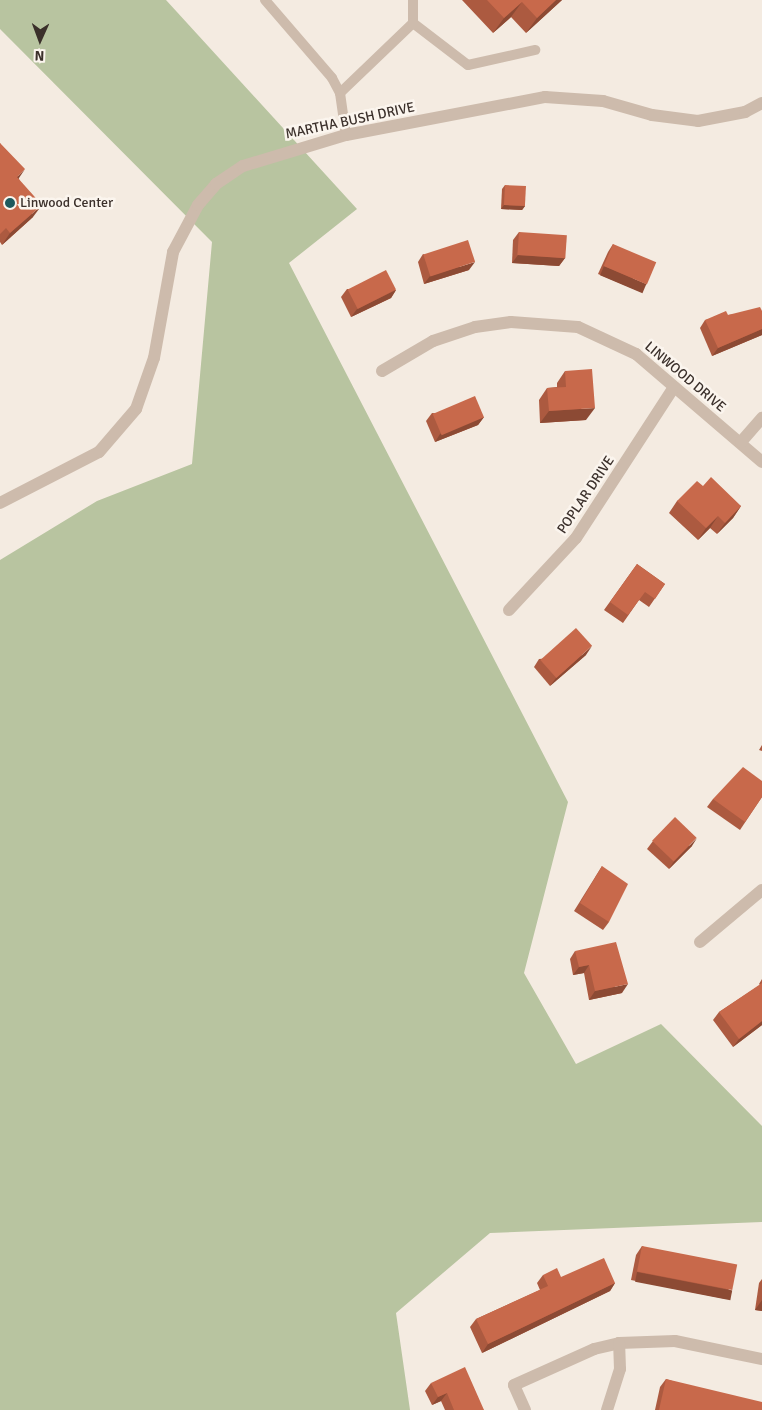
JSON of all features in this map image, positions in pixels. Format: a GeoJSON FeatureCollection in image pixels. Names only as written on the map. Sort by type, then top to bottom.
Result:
{"type":"FeatureCollection","features":[{"type":"Feature","properties":{"kind":"street","name":"MARTHA BUSH DRIVE"},"geometry":{"type":"LineString","coordinates":[[0,503],[70,469],[120,432],[148,383],[173,252],[198,205],[216,184],[244,166],[346,135],[545,97],[603,101],[652,116],[698,121],[746,112],[762,103]]}},
{"type":"Feature","properties":{"kind":"street","name":"LINWOOD DRIVE"},"geometry":{"type":"LineString","coordinates":[[382,372],[433,341],[475,327],[545,322],[605,337],[636,354],[741,442],[762,462]]}},
{"type":"Feature","properties":{"kind":"street","name":"POPLAR DRIVE"},"geometry":{"type":"LineString","coordinates":[[509,610],[576,538],[674,387]]}},
{"type":"Feature","properties":{"kind":"street"},"geometry":{"type":"LineString","coordinates":[[741,442],[762,418]]}},
{"type":"Feature","properties":{"kind":"street"},"geometry":{"type":"LineString","coordinates":[[700,942],[762,890]]}},
{"type":"Feature","properties":{"kind":"street"},"geometry":{"type":"LineString","coordinates":[[525,1410],[514,1385],[594,1349],[619,1343],[675,1341],[762,1360]]}},
{"type":"Feature","properties":{"kind":"street"},"geometry":{"type":"LineString","coordinates":[[607,1410],[620,1370],[619,1343]]}},
{"type":"Feature","properties":{"kind":"lane"},"geometry":{"type":"LineString","coordinates":[[265,0],[332,78],[340,93],[346,135]]}},
{"type":"Feature","properties":{"kind":"lane"},"geometry":{"type":"LineString","coordinates":[[340,93],[413,23],[413,0]]}},
{"type":"Feature","properties":{"kind":"lane"},"geometry":{"type":"LineString","coordinates":[[413,23],[468,65],[535,50]]}},
{"type":"Feature","properties":{"kind":"green space"},"geometry":{"type":"Polygon","coordinates":[[[0,0],[166,0],[357,209],[289,263],[568,802],[524,973],[576,1064],[661,1024],[762,1126],[762,1222],[490,1233],[396,1313],[410,1410],[0,1410],[0,560],[97,501],[192,464],[212,242],[0,29],[0,0]]]}},
{"type":"Feature","properties":{"kind":"building"},"geometry":{"type":"Polygon","coordinates":[[[487,0],[556,0],[537,18],[522,2],[504,18],[487,0]]]}},
{"type":"Feature","properties":{"kind":"building"},"geometry":{"type":"Polygon","coordinates":[[[0,143],[25,169],[17,177],[42,205],[10,233],[6,228],[0,234],[0,143]]]}},
{"type":"Feature","properties":{"kind":"building"},"geometry":{"type":"Polygon","coordinates":[[[505,185],[526,186],[525,206],[504,205],[505,185]]]}},
{"type":"Feature","properties":{"kind":"building"},"geometry":{"type":"Polygon","coordinates":[[[519,232],[567,235],[565,258],[517,255],[519,232]]]}},
{"type":"Feature","properties":{"kind":"building"},"geometry":{"type":"Polygon","coordinates":[[[468,240],[475,262],[430,276],[423,255],[468,240]]]}},
{"type":"Feature","properties":{"kind":"building"},"geometry":{"type":"Polygon","coordinates":[[[613,244],[656,262],[647,284],[604,266],[613,244]]]}},
{"type":"Feature","properties":{"kind":"building"},"geometry":{"type":"Polygon","coordinates":[[[386,270],[396,290],[358,309],[348,290],[386,270]]]}},
{"type":"Feature","properties":{"kind":"building"},"geometry":{"type":"Polygon","coordinates":[[[760,307],[762,311],[762,329],[718,348],[705,320],[726,311],[728,315],[760,307]]]}},
{"type":"Feature","properties":{"kind":"building"},"geometry":{"type":"Polygon","coordinates":[[[592,369],[595,408],[549,411],[547,388],[566,387],[565,371],[592,369]]]}},
{"type":"Feature","properties":{"kind":"building"},"geometry":{"type":"Polygon","coordinates":[[[475,396],[484,417],[442,435],[433,414],[475,396]]]}},
{"type":"Feature","properties":{"kind":"building"},"geometry":{"type":"Polygon","coordinates":[[[711,477],[741,506],[725,523],[718,516],[706,528],[677,501],[697,481],[703,486],[711,477]]]}},
{"type":"Feature","properties":{"kind":"building"},"geometry":{"type":"Polygon","coordinates":[[[637,564],[665,584],[655,599],[645,592],[628,615],[610,602],[637,564]]]}},
{"type":"Feature","properties":{"kind":"building"},"geometry":{"type":"Polygon","coordinates":[[[576,628],[592,646],[556,678],[540,660],[576,628]]]}},
{"type":"Feature","properties":{"kind":"building"},"geometry":{"type":"Polygon","coordinates":[[[743,767],[762,781],[762,797],[745,822],[713,799],[743,767]]]}},
{"type":"Feature","properties":{"kind":"building"},"geometry":{"type":"Polygon","coordinates":[[[675,817],[697,838],[674,862],[652,841],[675,817]]]}},
{"type":"Feature","properties":{"kind":"building"},"geometry":{"type":"Polygon","coordinates":[[[602,866],[628,884],[609,922],[580,903],[602,866]]]}},
{"type":"Feature","properties":{"kind":"building"},"geometry":{"type":"Polygon","coordinates":[[[616,942],[628,984],[595,991],[589,965],[579,967],[575,951],[616,942]]]}},
{"type":"Feature","properties":{"kind":"building"},"geometry":{"type":"Polygon","coordinates":[[[762,983],[762,1021],[739,1039],[719,1012],[762,983]]]}},
{"type":"Feature","properties":{"kind":"building"},"geometry":{"type":"Polygon","coordinates":[[[642,1246],[737,1265],[732,1290],[637,1272],[642,1246]]]}},
{"type":"Feature","properties":{"kind":"building"},"geometry":{"type":"Polygon","coordinates":[[[604,1258],[615,1283],[488,1344],[476,1319],[548,1286],[543,1275],[557,1268],[561,1277],[604,1258]]]}},
{"type":"Feature","properties":{"kind":"building"},"geometry":{"type":"Polygon","coordinates":[[[465,1367],[484,1410],[454,1410],[447,1393],[438,1397],[431,1383],[465,1367]]]}},
{"type":"Feature","properties":{"kind":"building"},"geometry":{"type":"Polygon","coordinates":[[[666,1379],[762,1402],[762,1410],[659,1410],[666,1379]]]}},
{"type":"Feature","properties":{"kind":"place","name":"Linwood Center"},"geometry":{"type":"Point","coordinates":[10,203]}}]}
